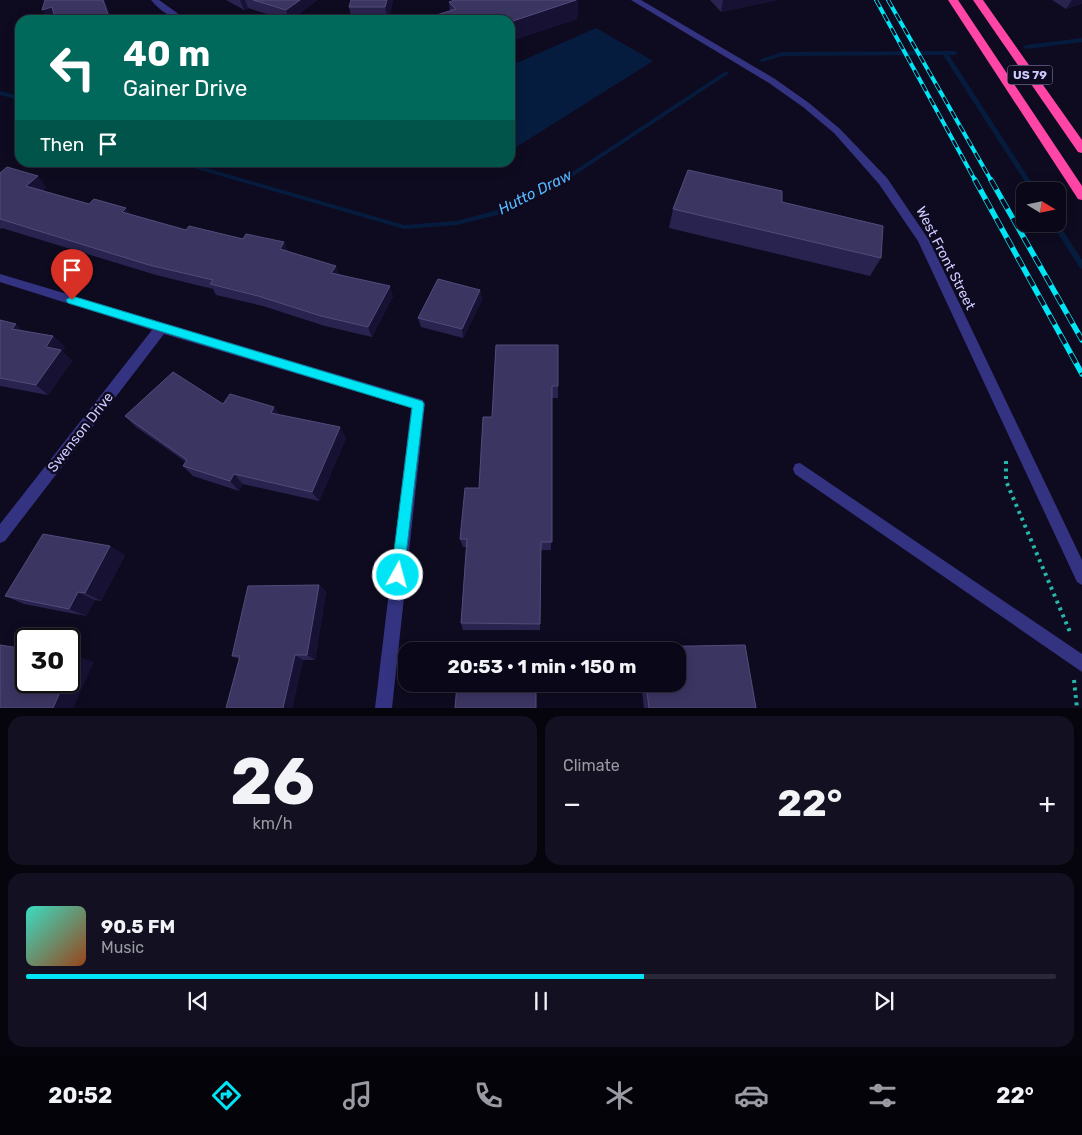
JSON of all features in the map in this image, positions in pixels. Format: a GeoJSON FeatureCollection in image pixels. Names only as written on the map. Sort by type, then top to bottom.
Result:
{"type":"FeatureCollection","features":[{"type":"Feature","properties":{"kind":"highway","name":"US 79"},"geometry":{"type":"LineString","coordinates":[[953,0],[1082,196]]}},
{"type":"Feature","properties":{"kind":"highway","name":"US 79"},"geometry":{"type":"LineString","coordinates":[[978,0],[1082,149]]}},
{"type":"Feature","properties":{"kind":"street"},"geometry":{"type":"LineString","coordinates":[[156,0],[160,6],[175,15]]}},
{"type":"Feature","properties":{"kind":"street","name":"West Front Street"},"geometry":{"type":"LineString","coordinates":[[635,0],[772,81],[806,105],[837,131],[888,188],[923,240],[1082,577]]}},
{"type":"Feature","properties":{"kind":"street"},"geometry":{"type":"LineString","coordinates":[[0,278],[418,404],[382,708]]}},
{"type":"Feature","properties":{"kind":"street","name":"Swenson Drive"},"geometry":{"type":"LineString","coordinates":[[0,536],[18,510],[161,328]]}},
{"type":"Feature","properties":{"kind":"street"},"geometry":{"type":"LineString","coordinates":[[800,469],[1077,661]]}},
{"type":"Feature","properties":{"kind":"path"},"geometry":{"type":"LineString","coordinates":[[1006,457],[1006,481],[1069,626],[1077,661],[1077,708]]}},
{"type":"Feature","properties":{"kind":"water"},"geometry":{"type":"Polygon","coordinates":[[[596,28],[653,61],[515,148],[515,64],[596,28]]]}},
{"type":"Feature","properties":{"kind":"building"},"geometry":{"type":"Polygon","coordinates":[[[45,0],[103,0],[108,15],[55,15],[52,7],[42,10],[45,0]]]}},
{"type":"Feature","properties":{"kind":"building"},"geometry":{"type":"Polygon","coordinates":[[[253,0],[300,0],[286,10],[253,0]]]}},
{"type":"Feature","properties":{"kind":"building"},"geometry":{"type":"Polygon","coordinates":[[[351,0],[387,0],[385,7],[349,7],[351,0]]]}},
{"type":"Feature","properties":{"kind":"building"},"geometry":{"type":"Polygon","coordinates":[[[455,0],[576,0],[515,20],[515,15],[436,15],[456,9],[449,2],[455,0]]]}},
{"type":"Feature","properties":{"kind":"building"},"geometry":{"type":"Polygon","coordinates":[[[7,167],[38,176],[26,186],[89,204],[94,199],[126,208],[122,212],[186,230],[189,226],[243,239],[246,234],[284,242],[280,249],[336,266],[331,273],[390,286],[368,327],[321,316],[258,296],[210,284],[213,280],[149,265],[0,219],[0,173],[7,167]]]}},
{"type":"Feature","properties":{"kind":"building"},"geometry":{"type":"Polygon","coordinates":[[[688,170],[782,191],[782,202],[883,226],[881,258],[673,209],[688,170]]]}},
{"type":"Feature","properties":{"kind":"building"},"geometry":{"type":"Polygon","coordinates":[[[438,279],[480,290],[462,329],[418,318],[438,279]]]}},
{"type":"Feature","properties":{"kind":"building"},"geometry":{"type":"Polygon","coordinates":[[[0,320],[16,324],[12,329],[53,336],[46,347],[61,350],[36,385],[0,378],[0,320]]]}},
{"type":"Feature","properties":{"kind":"building"},"geometry":{"type":"Polygon","coordinates":[[[496,345],[558,345],[558,386],[552,386],[552,542],[541,542],[540,624],[461,623],[467,539],[460,539],[465,488],[479,488],[483,417],[492,417],[496,345]]]}},
{"type":"Feature","properties":{"kind":"building"},"geometry":{"type":"Polygon","coordinates":[[[173,372],[223,404],[230,394],[274,407],[271,413],[340,427],[312,492],[234,474],[230,481],[183,466],[187,460],[125,416],[173,372]]]}},
{"type":"Feature","properties":{"kind":"building"},"geometry":{"type":"Polygon","coordinates":[[[43,534],[110,546],[85,593],[78,592],[69,609],[5,596],[43,534]]]}},
{"type":"Feature","properties":{"kind":"building"},"geometry":{"type":"Polygon","coordinates":[[[319,585],[307,655],[295,655],[283,708],[226,708],[240,656],[232,656],[248,586],[319,585]]]}},
{"type":"Feature","properties":{"kind":"building"},"geometry":{"type":"Polygon","coordinates":[[[0,645],[15,647],[15,693],[60,693],[53,708],[0,708],[0,645]]]}},
{"type":"Feature","properties":{"kind":"building"},"geometry":{"type":"Polygon","coordinates":[[[745,645],[756,708],[649,708],[647,692],[686,692],[686,646],[745,645]]]}},
{"type":"Feature","properties":{"kind":"building"},"geometry":{"type":"Polygon","coordinates":[[[456,692],[536,692],[536,708],[455,708],[456,692]]]}},
{"type":"Feature","properties":{"kind":"waterway","name":"Hutto Draw"},"geometry":{"type":"LineString","coordinates":[[1026,47],[1082,40]]}},
{"type":"Feature","properties":{"kind":"waterway","name":"Hutto Draw"},"geometry":{"type":"LineString","coordinates":[[762,60],[782,54],[945,53]]}},
{"type":"Feature","properties":{"kind":"waterway"},"geometry":{"type":"LineString","coordinates":[[945,53],[1028,182]]}},
{"type":"Feature","properties":{"kind":"waterway","name":"Hutto Draw"},"geometry":{"type":"LineString","coordinates":[[945,53],[955,53]]}},
{"type":"Feature","properties":{"kind":"waterway","name":"Hutto Draw"},"geometry":{"type":"LineString","coordinates":[[194,167],[404,227],[457,223],[503,211],[570,176],[726,73]]}},
{"type":"Feature","properties":{"kind":"waterway","name":"Hutto Draw"},"geometry":{"type":"LineString","coordinates":[[0,93],[15,97]]}},
{"type":"Feature","properties":{"kind":"waterway"},"geometry":{"type":"LineString","coordinates":[[1060,232],[1082,266]]}},
{"type":"Feature","properties":{"kind":"railway"},"geometry":{"type":"LineString","coordinates":[[876,0],[976,182]]}},
{"type":"Feature","properties":{"kind":"railway"},"geometry":{"type":"LineString","coordinates":[[888,0],[992,182]]}},
{"type":"Feature","properties":{"kind":"railway"},"geometry":{"type":"LineString","coordinates":[[975,180],[1082,374]]}},
{"type":"Feature","properties":{"kind":"railway"},"geometry":{"type":"LineString","coordinates":[[991,180],[1082,340]]}},
{"type":"Feature","properties":{"kind":"route"},"geometry":{"type":"LineString","coordinates":[[72,300],[418,404],[398,575]]}}]}
